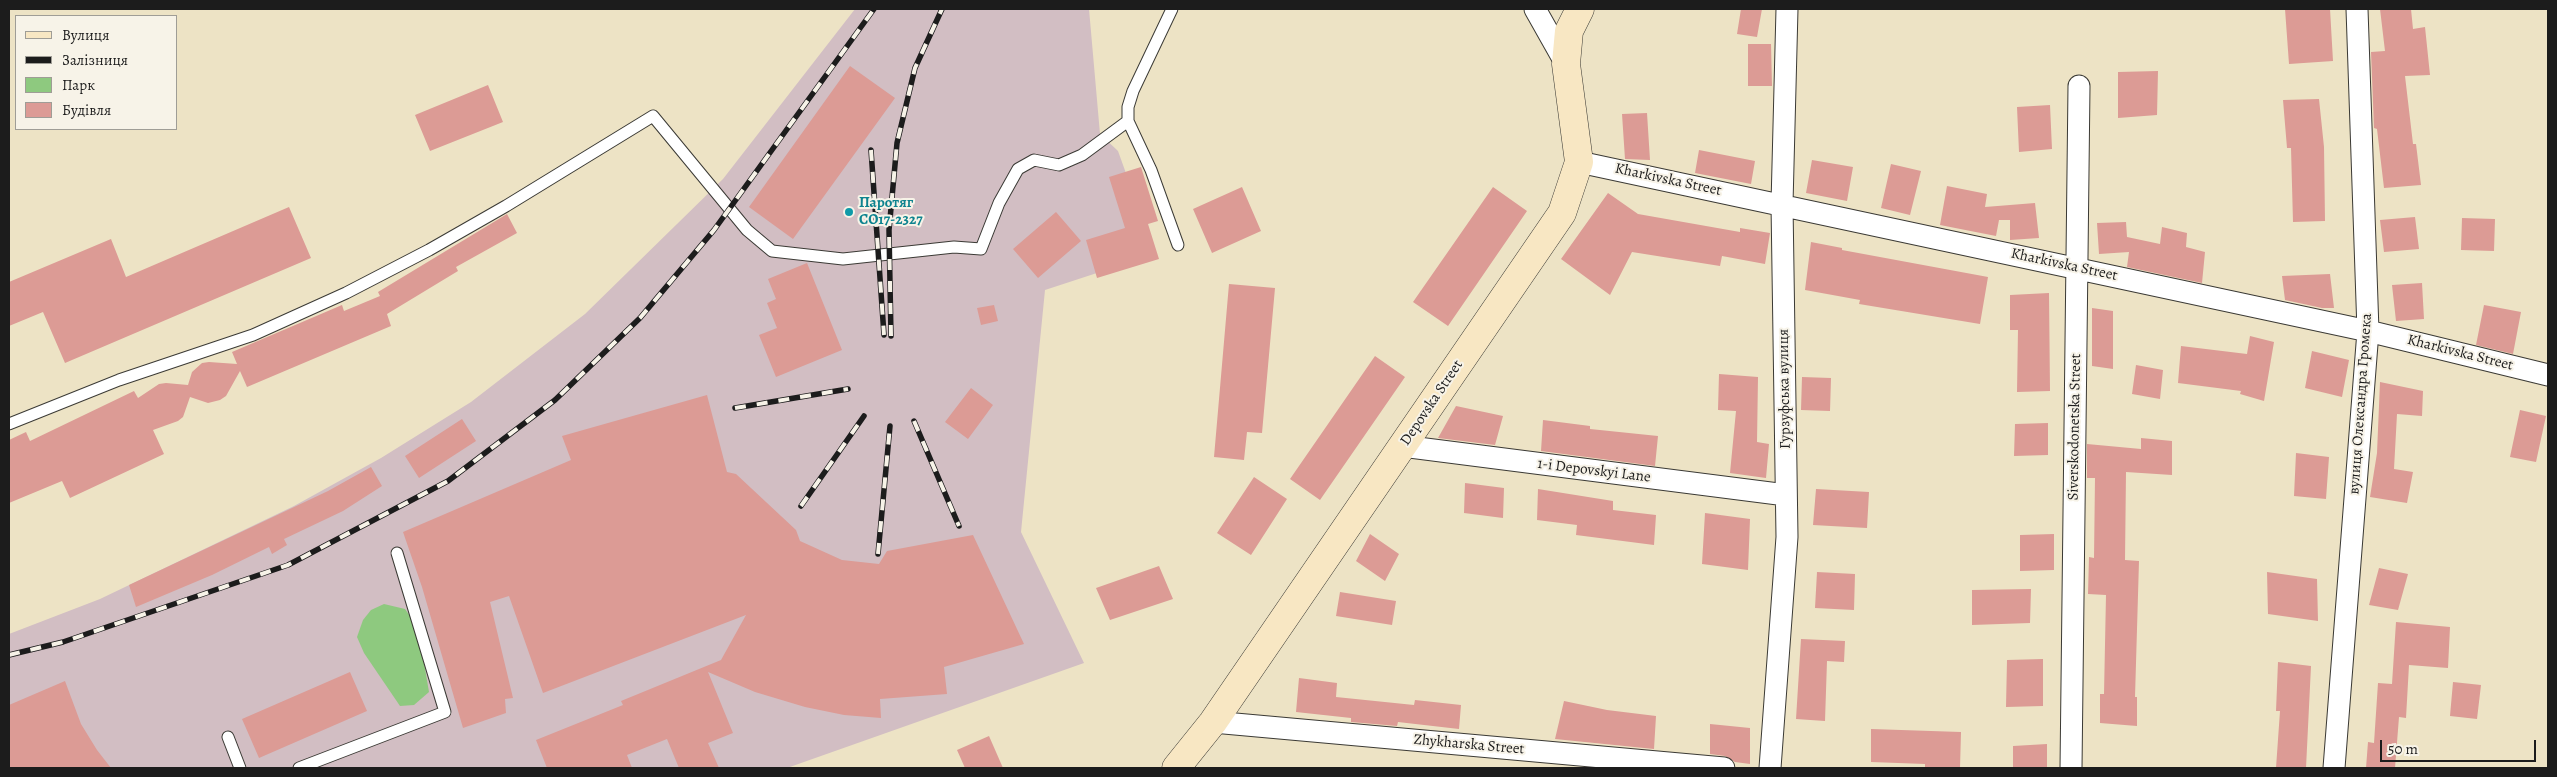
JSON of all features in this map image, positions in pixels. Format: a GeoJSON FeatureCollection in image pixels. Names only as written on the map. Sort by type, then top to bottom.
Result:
{"type":"FeatureCollection","features":[{"type":"Feature","properties":{"kind":"main road"},"geometry":{"type":"LineString","coordinates":[[1566,64],[1569,31],[1580,9]]}},
{"type":"Feature","properties":{"kind":"main road","name":"Depovska Street"},"geometry":{"type":"LineString","coordinates":[[1176,768],[1213,722],[1562,213],[1579,162],[1566,64]]}},
{"type":"Feature","properties":{"kind":"street","name":"Depovska Street"},"geometry":{"type":"LineString","coordinates":[[1536,9],[1566,64]]}},
{"type":"Feature","properties":{"kind":"street","name":"Гурзуфська вулиця"},"geometry":{"type":"LineString","coordinates":[[1770,768],[1787,538],[1782,204],[1788,9]]}},
{"type":"Feature","properties":{"kind":"street","name":"вулиця Олександра Громека"},"geometry":{"type":"LineString","coordinates":[[2334,768],[2368,330],[2357,9]]}},
{"type":"Feature","properties":{"kind":"street","name":"Siverskodonetska Street"},"geometry":{"type":"LineString","coordinates":[[2071,768],[2079,86]]}},
{"type":"Feature","properties":{"kind":"street","name":"Kharkivska Street"},"geometry":{"type":"LineString","coordinates":[[1579,162],[2368,330],[2548,375]]}},
{"type":"Feature","properties":{"kind":"street","name":"1-i Depovskyi Lane"},"geometry":{"type":"LineString","coordinates":[[1402,446],[1786,496]]}},
{"type":"Feature","properties":{"kind":"street","name":"Zhykharska Street"},"geometry":{"type":"LineString","coordinates":[[1213,722],[1724,768]]}},
{"type":"Feature","properties":{"kind":"lane"},"geometry":{"type":"LineString","coordinates":[[1172,9],[1133,91],[1128,107],[1128,122],[1151,170],[1178,245]]}},
{"type":"Feature","properties":{"kind":"lane"},"geometry":{"type":"LineString","coordinates":[[9,424],[119,380],[253,335],[346,293],[463,231],[653,116],[747,230],[772,251],[843,259],[954,247],[981,249],[999,204],[1018,169],[1034,160],[1059,165],[1082,155],[1128,122]]}},
{"type":"Feature","properties":{"kind":"lane"},"geometry":{"type":"LineString","coordinates":[[299,768],[445,712],[397,553]]}},
{"type":"Feature","properties":{"kind":"lane"},"geometry":{"type":"LineString","coordinates":[[228,737],[240,768]]}},
{"type":"Feature","properties":{"kind":"shaded area"},"geometry":{"type":"Polygon","coordinates":[[[855,9],[1089,9],[1100,134],[1118,151],[1155,254],[1045,290],[1021,532],[1084,663],[787,768],[9,768],[9,634],[100,599],[294,506],[381,458],[471,402],[585,314],[723,179],[855,9]]]}},
{"type":"Feature","properties":{"kind":"green space"},"geometry":{"type":"Polygon","coordinates":[[[384,604],[405,609],[418,627],[429,692],[414,705],[400,706],[364,653],[357,637],[363,620],[371,610],[384,604]]]}},
{"type":"Feature","properties":{"kind":"building"},"geometry":{"type":"Polygon","coordinates":[[[1741,9],[1762,9],[1757,37],[1737,34],[1741,9]]]}},
{"type":"Feature","properties":{"kind":"building"},"geometry":{"type":"Polygon","coordinates":[[[2285,9],[2330,9],[2333,61],[2289,64],[2285,9]]]}},
{"type":"Feature","properties":{"kind":"building"},"geometry":{"type":"Polygon","coordinates":[[[2380,9],[2411,9],[2413,29],[2425,27],[2430,75],[2405,76],[2413,144],[2416,144],[2421,185],[2384,188],[2377,129],[2374,128],[2371,52],[2385,51],[2380,9]]]}},
{"type":"Feature","properties":{"kind":"building"},"geometry":{"type":"Polygon","coordinates":[[[1748,44],[1771,44],[1772,86],[1748,86],[1748,44]]]}},
{"type":"Feature","properties":{"kind":"building"},"geometry":{"type":"Polygon","coordinates":[[[850,66],[895,98],[793,239],[749,207],[850,66]]]}},
{"type":"Feature","properties":{"kind":"building"},"geometry":{"type":"Polygon","coordinates":[[[2158,71],[2157,115],[2118,118],[2118,72],[2158,71]]]}},
{"type":"Feature","properties":{"kind":"building"},"geometry":{"type":"Polygon","coordinates":[[[488,85],[503,122],[430,151],[415,115],[488,85]]]}},
{"type":"Feature","properties":{"kind":"building"},"geometry":{"type":"Polygon","coordinates":[[[2319,99],[2324,147],[2325,221],[2293,222],[2291,148],[2287,148],[2283,100],[2319,99]]]}},
{"type":"Feature","properties":{"kind":"building"},"geometry":{"type":"Polygon","coordinates":[[[2050,105],[2052,149],[2019,152],[2017,107],[2050,105]]]}},
{"type":"Feature","properties":{"kind":"building"},"geometry":{"type":"Polygon","coordinates":[[[1647,113],[1650,160],[1625,159],[1622,114],[1647,113]]]}},
{"type":"Feature","properties":{"kind":"building"},"geometry":{"type":"Polygon","coordinates":[[[1699,150],[1755,161],[1751,184],[1695,173],[1699,150]]]}},
{"type":"Feature","properties":{"kind":"building"},"geometry":{"type":"Polygon","coordinates":[[[1812,160],[1853,167],[1847,201],[1806,193],[1812,160]]]}},
{"type":"Feature","properties":{"kind":"building"},"geometry":{"type":"Polygon","coordinates":[[[1891,164],[1921,171],[1910,215],[1881,208],[1891,164]]]}},
{"type":"Feature","properties":{"kind":"building"},"geometry":{"type":"Polygon","coordinates":[[[1141,167],[1158,221],[1148,224],[1159,259],[1097,278],[1086,240],[1125,228],[1109,177],[1141,167]]]}},
{"type":"Feature","properties":{"kind":"building"},"geometry":{"type":"Polygon","coordinates":[[[1947,186],[1987,194],[1985,207],[2035,203],[2039,238],[2010,240],[2010,220],[1999,220],[1996,236],[1940,225],[1947,186]]]}},
{"type":"Feature","properties":{"kind":"building"},"geometry":{"type":"Polygon","coordinates":[[[1242,187],[1261,231],[1212,253],[1193,209],[1242,187]]]}},
{"type":"Feature","properties":{"kind":"building"},"geometry":{"type":"Polygon","coordinates":[[[1493,187],[1527,211],[1448,326],[1413,302],[1493,187]]]}},
{"type":"Feature","properties":{"kind":"building"},"geometry":{"type":"Polygon","coordinates":[[[1608,193],[1638,214],[1740,232],[1740,228],[1770,233],[1765,264],[1722,256],[1720,266],[1632,252],[1610,295],[1561,259],[1608,193]]]}},
{"type":"Feature","properties":{"kind":"building"},"geometry":{"type":"Polygon","coordinates":[[[289,207],[311,258],[65,363],[43,312],[9,326],[9,282],[111,239],[126,277],[289,207]]]}},
{"type":"Feature","properties":{"kind":"building"},"geometry":{"type":"Polygon","coordinates":[[[1056,212],[1081,241],[1038,278],[1013,249],[1056,212]]]}},
{"type":"Feature","properties":{"kind":"building"},"geometry":{"type":"Polygon","coordinates":[[[507,214],[517,233],[456,267],[458,271],[387,314],[391,326],[247,387],[240,371],[226,396],[220,400],[208,403],[190,397],[183,417],[178,421],[153,430],[164,454],[70,498],[62,481],[9,503],[9,440],[26,432],[30,441],[134,391],[138,398],[159,384],[188,385],[192,372],[202,363],[237,364],[232,352],[342,305],[344,311],[380,296],[378,292],[507,214]]]}},
{"type":"Feature","properties":{"kind":"building"},"geometry":{"type":"Polygon","coordinates":[[[2415,217],[2419,249],[2384,252],[2380,220],[2415,217]]]}},
{"type":"Feature","properties":{"kind":"building"},"geometry":{"type":"Polygon","coordinates":[[[2462,218],[2495,219],[2494,251],[2461,250],[2462,218]]]}},
{"type":"Feature","properties":{"kind":"building"},"geometry":{"type":"Polygon","coordinates":[[[2126,222],[2127,237],[2160,244],[2162,227],[2187,233],[2186,247],[2205,252],[2202,283],[2127,267],[2129,252],[2099,254],[2097,223],[2126,222]]]}},
{"type":"Feature","properties":{"kind":"building"},"geometry":{"type":"Polygon","coordinates":[[[1811,242],[1842,248],[1842,250],[1988,277],[1980,324],[1859,304],[1860,300],[1805,290],[1811,242]]]}},
{"type":"Feature","properties":{"kind":"building"},"geometry":{"type":"Polygon","coordinates":[[[807,263],[842,350],[776,377],[759,335],[777,328],[767,303],[776,299],[768,279],[807,263]]]}},
{"type":"Feature","properties":{"kind":"building"},"geometry":{"type":"Polygon","coordinates":[[[2330,274],[2334,308],[2322,308],[2285,300],[2282,276],[2330,274]]]}},
{"type":"Feature","properties":{"kind":"building"},"geometry":{"type":"Polygon","coordinates":[[[2422,283],[2424,319],[2396,321],[2392,285],[2422,283]]]}},
{"type":"Feature","properties":{"kind":"building"},"geometry":{"type":"Polygon","coordinates":[[[1229,284],[1275,288],[1262,433],[1247,432],[1244,460],[1214,457],[1229,284]]]}},
{"type":"Feature","properties":{"kind":"building"},"geometry":{"type":"Polygon","coordinates":[[[2049,293],[2050,391],[2017,392],[2018,330],[2010,330],[2010,295],[2049,293]]]}},
{"type":"Feature","properties":{"kind":"building"},"geometry":{"type":"Polygon","coordinates":[[[994,305],[998,321],[981,325],[977,308],[994,305]]]}},
{"type":"Feature","properties":{"kind":"building"},"geometry":{"type":"Polygon","coordinates":[[[2484,305],[2521,312],[2513,354],[2476,345],[2484,305]]]}},
{"type":"Feature","properties":{"kind":"building"},"geometry":{"type":"Polygon","coordinates":[[[2092,308],[2113,311],[2113,369],[2092,366],[2092,308]]]}},
{"type":"Feature","properties":{"kind":"building"},"geometry":{"type":"Polygon","coordinates":[[[2250,336],[2274,342],[2264,401],[2240,394],[2241,391],[2178,383],[2181,346],[2247,354],[2250,336]]]}},
{"type":"Feature","properties":{"kind":"building"},"geometry":{"type":"Polygon","coordinates":[[[2312,351],[2349,360],[2342,397],[2305,388],[2312,351]]]}},
{"type":"Feature","properties":{"kind":"building"},"geometry":{"type":"Polygon","coordinates":[[[1375,356],[1405,377],[1320,500],[1290,479],[1375,356]]]}},
{"type":"Feature","properties":{"kind":"building"},"geometry":{"type":"Polygon","coordinates":[[[2136,365],[2163,370],[2160,399],[2132,394],[2136,365]]]}},
{"type":"Feature","properties":{"kind":"building"},"geometry":{"type":"Polygon","coordinates":[[[1719,374],[1758,377],[1757,442],[1769,444],[1766,478],[1730,473],[1736,411],[1718,410],[1719,374]]]}},
{"type":"Feature","properties":{"kind":"building"},"geometry":{"type":"Polygon","coordinates":[[[1802,377],[1831,378],[1830,411],[1801,410],[1802,377]]]}},
{"type":"Feature","properties":{"kind":"building"},"geometry":{"type":"Polygon","coordinates":[[[2380,382],[2423,391],[2422,416],[2397,414],[2394,469],[2413,472],[2407,503],[2370,497],[2377,453],[2380,382]]]}},
{"type":"Feature","properties":{"kind":"building"},"geometry":{"type":"Polygon","coordinates":[[[971,388],[993,405],[968,439],[945,422],[971,388]]]}},
{"type":"Feature","properties":{"kind":"building"},"geometry":{"type":"Polygon","coordinates":[[[707,395],[727,472],[736,474],[796,530],[800,541],[842,560],[879,564],[887,551],[973,535],[1024,644],[944,667],[947,694],[880,699],[881,718],[844,715],[805,707],[755,692],[708,672],[733,733],[708,743],[719,768],[679,768],[667,739],[627,755],[632,768],[547,768],[536,740],[623,705],[621,701],[721,660],[746,615],[543,693],[509,596],[490,602],[513,698],[505,699],[506,713],[463,728],[422,587],[403,532],[571,460],[562,436],[707,395]]]}},
{"type":"Feature","properties":{"kind":"building"},"geometry":{"type":"Polygon","coordinates":[[[1456,406],[1503,416],[1495,445],[1438,438],[1456,406]]]}},
{"type":"Feature","properties":{"kind":"building"},"geometry":{"type":"Polygon","coordinates":[[[2520,410],[2546,416],[2536,462],[2510,457],[2520,410]]]}},
{"type":"Feature","properties":{"kind":"building"},"geometry":{"type":"Polygon","coordinates":[[[462,419],[476,441],[419,478],[405,456],[462,419]]]}},
{"type":"Feature","properties":{"kind":"building"},"geometry":{"type":"Polygon","coordinates":[[[1543,420],[1590,426],[1590,429],[1658,436],[1655,466],[1541,451],[1543,420]]]}},
{"type":"Feature","properties":{"kind":"building"},"geometry":{"type":"Polygon","coordinates":[[[2048,423],[2048,455],[2014,456],[2015,424],[2048,423]]]}},
{"type":"Feature","properties":{"kind":"building"},"geometry":{"type":"Polygon","coordinates":[[[2141,438],[2172,441],[2172,475],[2126,472],[2125,560],[2139,561],[2135,697],[2137,697],[2137,726],[2100,723],[2100,694],[2104,694],[2106,595],[2088,594],[2089,557],[2094,558],[2095,478],[2087,478],[2087,444],[2141,449],[2141,438]]]}},
{"type":"Feature","properties":{"kind":"building"},"geometry":{"type":"Polygon","coordinates":[[[2296,453],[2329,457],[2326,499],[2294,496],[2296,453]]]}},
{"type":"Feature","properties":{"kind":"building"},"geometry":{"type":"Polygon","coordinates":[[[371,467],[382,486],[343,511],[284,539],[287,545],[272,554],[269,547],[212,575],[136,607],[129,585],[328,491],[371,467]]]}},
{"type":"Feature","properties":{"kind":"building"},"geometry":{"type":"Polygon","coordinates":[[[1254,477],[1287,499],[1251,555],[1217,533],[1254,477]]]}},
{"type":"Feature","properties":{"kind":"building"},"geometry":{"type":"Polygon","coordinates":[[[1465,483],[1504,488],[1503,518],[1464,513],[1465,483]]]}},
{"type":"Feature","properties":{"kind":"building"},"geometry":{"type":"Polygon","coordinates":[[[1538,489],[1613,501],[1613,510],[1656,515],[1654,545],[1576,535],[1577,525],[1537,520],[1538,489]]]}},
{"type":"Feature","properties":{"kind":"building"},"geometry":{"type":"Polygon","coordinates":[[[1816,489],[1869,492],[1867,528],[1813,525],[1816,489]]]}},
{"type":"Feature","properties":{"kind":"building"},"geometry":{"type":"Polygon","coordinates":[[[1705,513],[1750,519],[1748,570],[1702,564],[1705,513]]]}},
{"type":"Feature","properties":{"kind":"building"},"geometry":{"type":"Polygon","coordinates":[[[1370,534],[1399,554],[1385,581],[1356,561],[1370,534]]]}},
{"type":"Feature","properties":{"kind":"building"},"geometry":{"type":"Polygon","coordinates":[[[2054,534],[2054,570],[2020,571],[2020,535],[2054,534]]]}},
{"type":"Feature","properties":{"kind":"building"},"geometry":{"type":"Polygon","coordinates":[[[1159,566],[1173,599],[1110,620],[1096,588],[1159,566]]]}},
{"type":"Feature","properties":{"kind":"building"},"geometry":{"type":"Polygon","coordinates":[[[2379,568],[2408,574],[2398,610],[2369,605],[2379,568]]]}},
{"type":"Feature","properties":{"kind":"building"},"geometry":{"type":"Polygon","coordinates":[[[1817,572],[1855,574],[1854,610],[1815,608],[1817,572]]]}},
{"type":"Feature","properties":{"kind":"building"},"geometry":{"type":"Polygon","coordinates":[[[2267,572],[2317,579],[2318,621],[2268,614],[2267,572]]]}},
{"type":"Feature","properties":{"kind":"building"},"geometry":{"type":"Polygon","coordinates":[[[2031,589],[2030,623],[1972,625],[1972,590],[2031,589]]]}},
{"type":"Feature","properties":{"kind":"building"},"geometry":{"type":"Polygon","coordinates":[[[1340,592],[1396,601],[1392,625],[1336,616],[1340,592]]]}},
{"type":"Feature","properties":{"kind":"building"},"geometry":{"type":"Polygon","coordinates":[[[2396,622],[2450,627],[2448,668],[2409,665],[2406,718],[2399,717],[2395,768],[2366,768],[2368,742],[2374,743],[2378,683],[2392,684],[2396,622]]]}},
{"type":"Feature","properties":{"kind":"building"},"geometry":{"type":"Polygon","coordinates":[[[1801,639],[1845,641],[1844,662],[1827,661],[1825,721],[1796,719],[1801,639]]]}},
{"type":"Feature","properties":{"kind":"building"},"geometry":{"type":"Polygon","coordinates":[[[2043,659],[2043,706],[2006,707],[2007,660],[2043,659]]]}},
{"type":"Feature","properties":{"kind":"building"},"geometry":{"type":"Polygon","coordinates":[[[2278,662],[2311,666],[2306,768],[2276,768],[2280,711],[2276,711],[2278,662]]]}},
{"type":"Feature","properties":{"kind":"building"},"geometry":{"type":"Polygon","coordinates":[[[350,672],[367,711],[259,758],[242,719],[350,672]]]}},
{"type":"Feature","properties":{"kind":"building"},"geometry":{"type":"Polygon","coordinates":[[[1299,678],[1337,683],[1336,697],[1414,705],[1415,700],[1461,705],[1459,729],[1398,722],[1397,726],[1351,722],[1351,718],[1296,712],[1299,678]]]}},
{"type":"Feature","properties":{"kind":"building"},"geometry":{"type":"Polygon","coordinates":[[[65,681],[81,724],[111,768],[9,768],[9,705],[65,681]]]}},
{"type":"Feature","properties":{"kind":"building"},"geometry":{"type":"Polygon","coordinates":[[[2453,682],[2481,685],[2477,719],[2450,716],[2453,682]]]}},
{"type":"Feature","properties":{"kind":"building"},"geometry":{"type":"Polygon","coordinates":[[[1564,701],[1607,710],[1656,716],[1654,749],[1555,739],[1564,701]]]}},
{"type":"Feature","properties":{"kind":"building"},"geometry":{"type":"Polygon","coordinates":[[[1710,724],[1750,728],[1750,764],[1735,762],[1725,756],[1710,754],[1710,724]]]}},
{"type":"Feature","properties":{"kind":"building"},"geometry":{"type":"Polygon","coordinates":[[[1871,729],[1961,732],[1960,768],[1925,768],[1925,764],[1871,762],[1871,729]]]}},
{"type":"Feature","properties":{"kind":"building"},"geometry":{"type":"Polygon","coordinates":[[[989,736],[1003,768],[965,768],[957,750],[989,736]]]}},
{"type":"Feature","properties":{"kind":"building"},"geometry":{"type":"Polygon","coordinates":[[[2047,744],[2047,768],[2013,768],[2013,746],[2047,744]]]}},
{"type":"Feature","properties":{"kind":"railway"},"geometry":{"type":"LineString","coordinates":[[9,655],[63,642],[288,565],[448,481],[555,400],[640,318],[714,230],[874,9]]}},
{"type":"Feature","properties":{"kind":"railway"},"geometry":{"type":"LineString","coordinates":[[891,336],[889,230],[897,143],[915,68],[942,9]]}},
{"type":"Feature","properties":{"kind":"railway"},"geometry":{"type":"LineString","coordinates":[[871,150],[884,335]]}},
{"type":"Feature","properties":{"kind":"railway"},"geometry":{"type":"LineString","coordinates":[[735,408],[848,389]]}},
{"type":"Feature","properties":{"kind":"railway"},"geometry":{"type":"LineString","coordinates":[[801,506],[864,416]]}},
{"type":"Feature","properties":{"kind":"railway"},"geometry":{"type":"LineString","coordinates":[[914,421],[959,526]]}},
{"type":"Feature","properties":{"kind":"railway"},"geometry":{"type":"LineString","coordinates":[[878,554],[890,426]]}},
{"type":"Feature","properties":{"kind":"place","name":"Паротяг СО17-2327"},"geometry":{"type":"Point","coordinates":[849,212]}}]}
